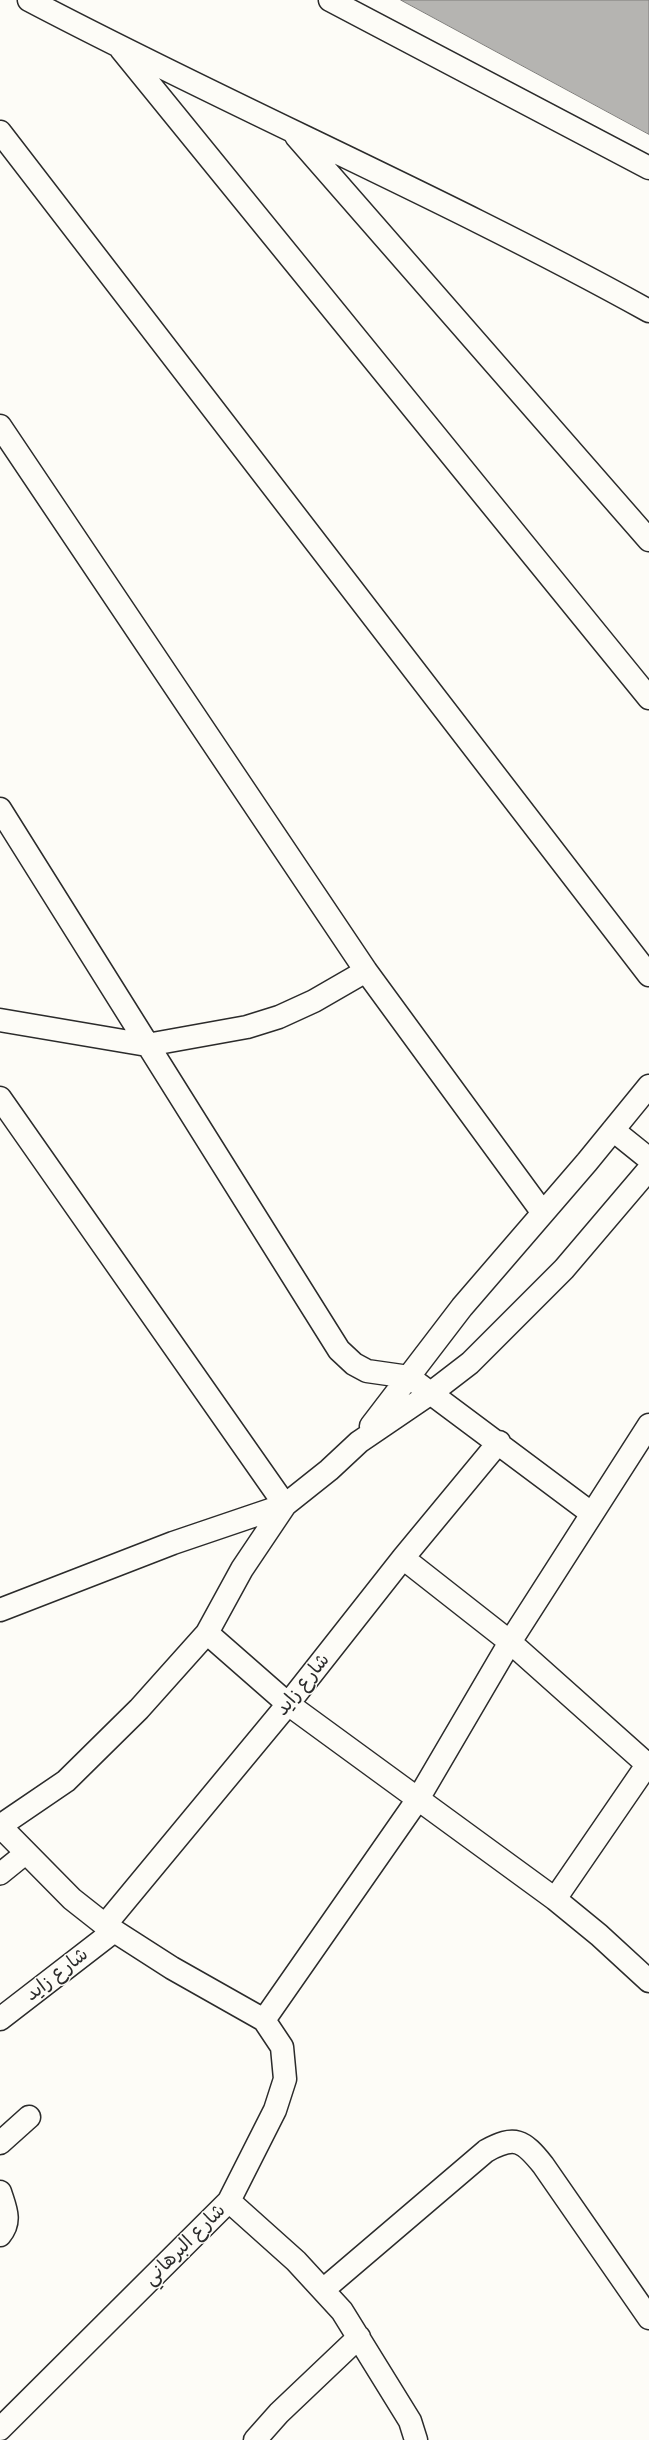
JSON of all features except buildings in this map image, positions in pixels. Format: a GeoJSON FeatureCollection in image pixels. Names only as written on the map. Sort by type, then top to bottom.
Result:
{"type":"FeatureCollection","features":[{"type":"Feature","properties":{"kind":"street"},"geometry":{"type":"LineString","coordinates":[[29,0],[121,49],[290,129],[580,273],[649,312]]}},
{"type":"Feature","properties":{"kind":"street"},"geometry":{"type":"LineString","coordinates":[[330,0],[649,168]]}},
{"type":"Feature","properties":{"kind":"street"},"geometry":{"type":"LineString","coordinates":[[121,49],[649,698]]}},
{"type":"Feature","properties":{"kind":"street"},"geometry":{"type":"LineString","coordinates":[[290,129],[649,540]]}},
{"type":"Feature","properties":{"kind":"street"},"geometry":{"type":"LineString","coordinates":[[0,132],[649,975]]}},
{"type":"Feature","properties":{"kind":"street"},"geometry":{"type":"LineString","coordinates":[[0,426],[366,971],[542,1213]]}},
{"type":"Feature","properties":{"kind":"street"},"geometry":{"type":"LineString","coordinates":[[0,809],[339,1350],[354,1364],[367,1371],[409,1377],[499,1442],[591,1513]]}},
{"type":"Feature","properties":{"kind":"street"},"geometry":{"type":"LineString","coordinates":[[2,1018],[113,1041],[147,1045],[247,1027],[279,1017],[314,1001],[366,971]]}},
{"type":"Feature","properties":{"kind":"street"},"geometry":{"type":"LineString","coordinates":[[359,1442],[462,1307],[649,1086]]}},
{"type":"Feature","properties":{"kind":"street"},"geometry":{"type":"LineString","coordinates":[[0,1098],[285,1505]]}},
{"type":"Feature","properties":{"kind":"street"},"geometry":{"type":"LineString","coordinates":[[613,1130],[649,1159]]}},
{"type":"Feature","properties":{"kind":"street"},"geometry":{"type":"LineString","coordinates":[[649,1169],[564,1270],[470,1363],[431,1393],[359,1442],[329,1470],[285,1505],[242,1570],[207,1633],[139,1709],[66,1781],[0,1826],[72,1899],[110,1928],[172,1968],[264,2020],[418,1799],[510,1642],[649,1424]]}},
{"type":"Feature","properties":{"kind":"street","name":"شارع زايد"},"geometry":{"type":"LineString","coordinates":[[0,2019],[110,1928],[403,1558],[499,1442]]}},
{"type":"Feature","properties":{"kind":"street"},"geometry":{"type":"LineString","coordinates":[[0,1610],[173,1543],[285,1505]]}},
{"type":"Feature","properties":{"kind":"street"},"geometry":{"type":"LineString","coordinates":[[403,1558],[510,1642],[648,1764],[555,1899]]}},
{"type":"Feature","properties":{"kind":"street"},"geometry":{"type":"LineString","coordinates":[[207,1633],[288,1704],[555,1899],[599,1935],[649,1981]]}},
{"type":"Feature","properties":{"kind":"street","name":"شارع البرهاني"},"geometry":{"type":"LineString","coordinates":[[0,2429],[229,2201],[275,2110],[285,2079],[282,2047],[264,2020]]}},
{"type":"Feature","properties":{"kind":"street"},"geometry":{"type":"LineString","coordinates":[[0,2144],[29,2117]]}},
{"type":"Feature","properties":{"kind":"street"},"geometry":{"type":"LineString","coordinates":[[323,2290],[486,2151],[501,2143],[518,2141],[530,2148],[543,2165],[649,2318]]}},
{"type":"Feature","properties":{"kind":"street"},"geometry":{"type":"LineString","coordinates":[[0,2192],[8,2218],[6,2227],[0,2235]]}},
{"type":"Feature","properties":{"kind":"street"},"geometry":{"type":"LineString","coordinates":[[229,2201],[296,2261],[342,2311],[410,2421],[416,2440]]}},
{"type":"Feature","properties":{"kind":"street"},"geometry":{"type":"LineString","coordinates":[[255,2440],[280,2413],[359,2337]]}},
{"type":"Feature","properties":{"kind":"lane"},"geometry":{"type":"LineString","coordinates":[[0,1874],[26,1853]]}},
{"type":"Feature","properties":{"kind":"shaded area"},"geometry":{"type":"Polygon","coordinates":[[[401,0],[649,0],[649,134],[401,0]]]}}]}
